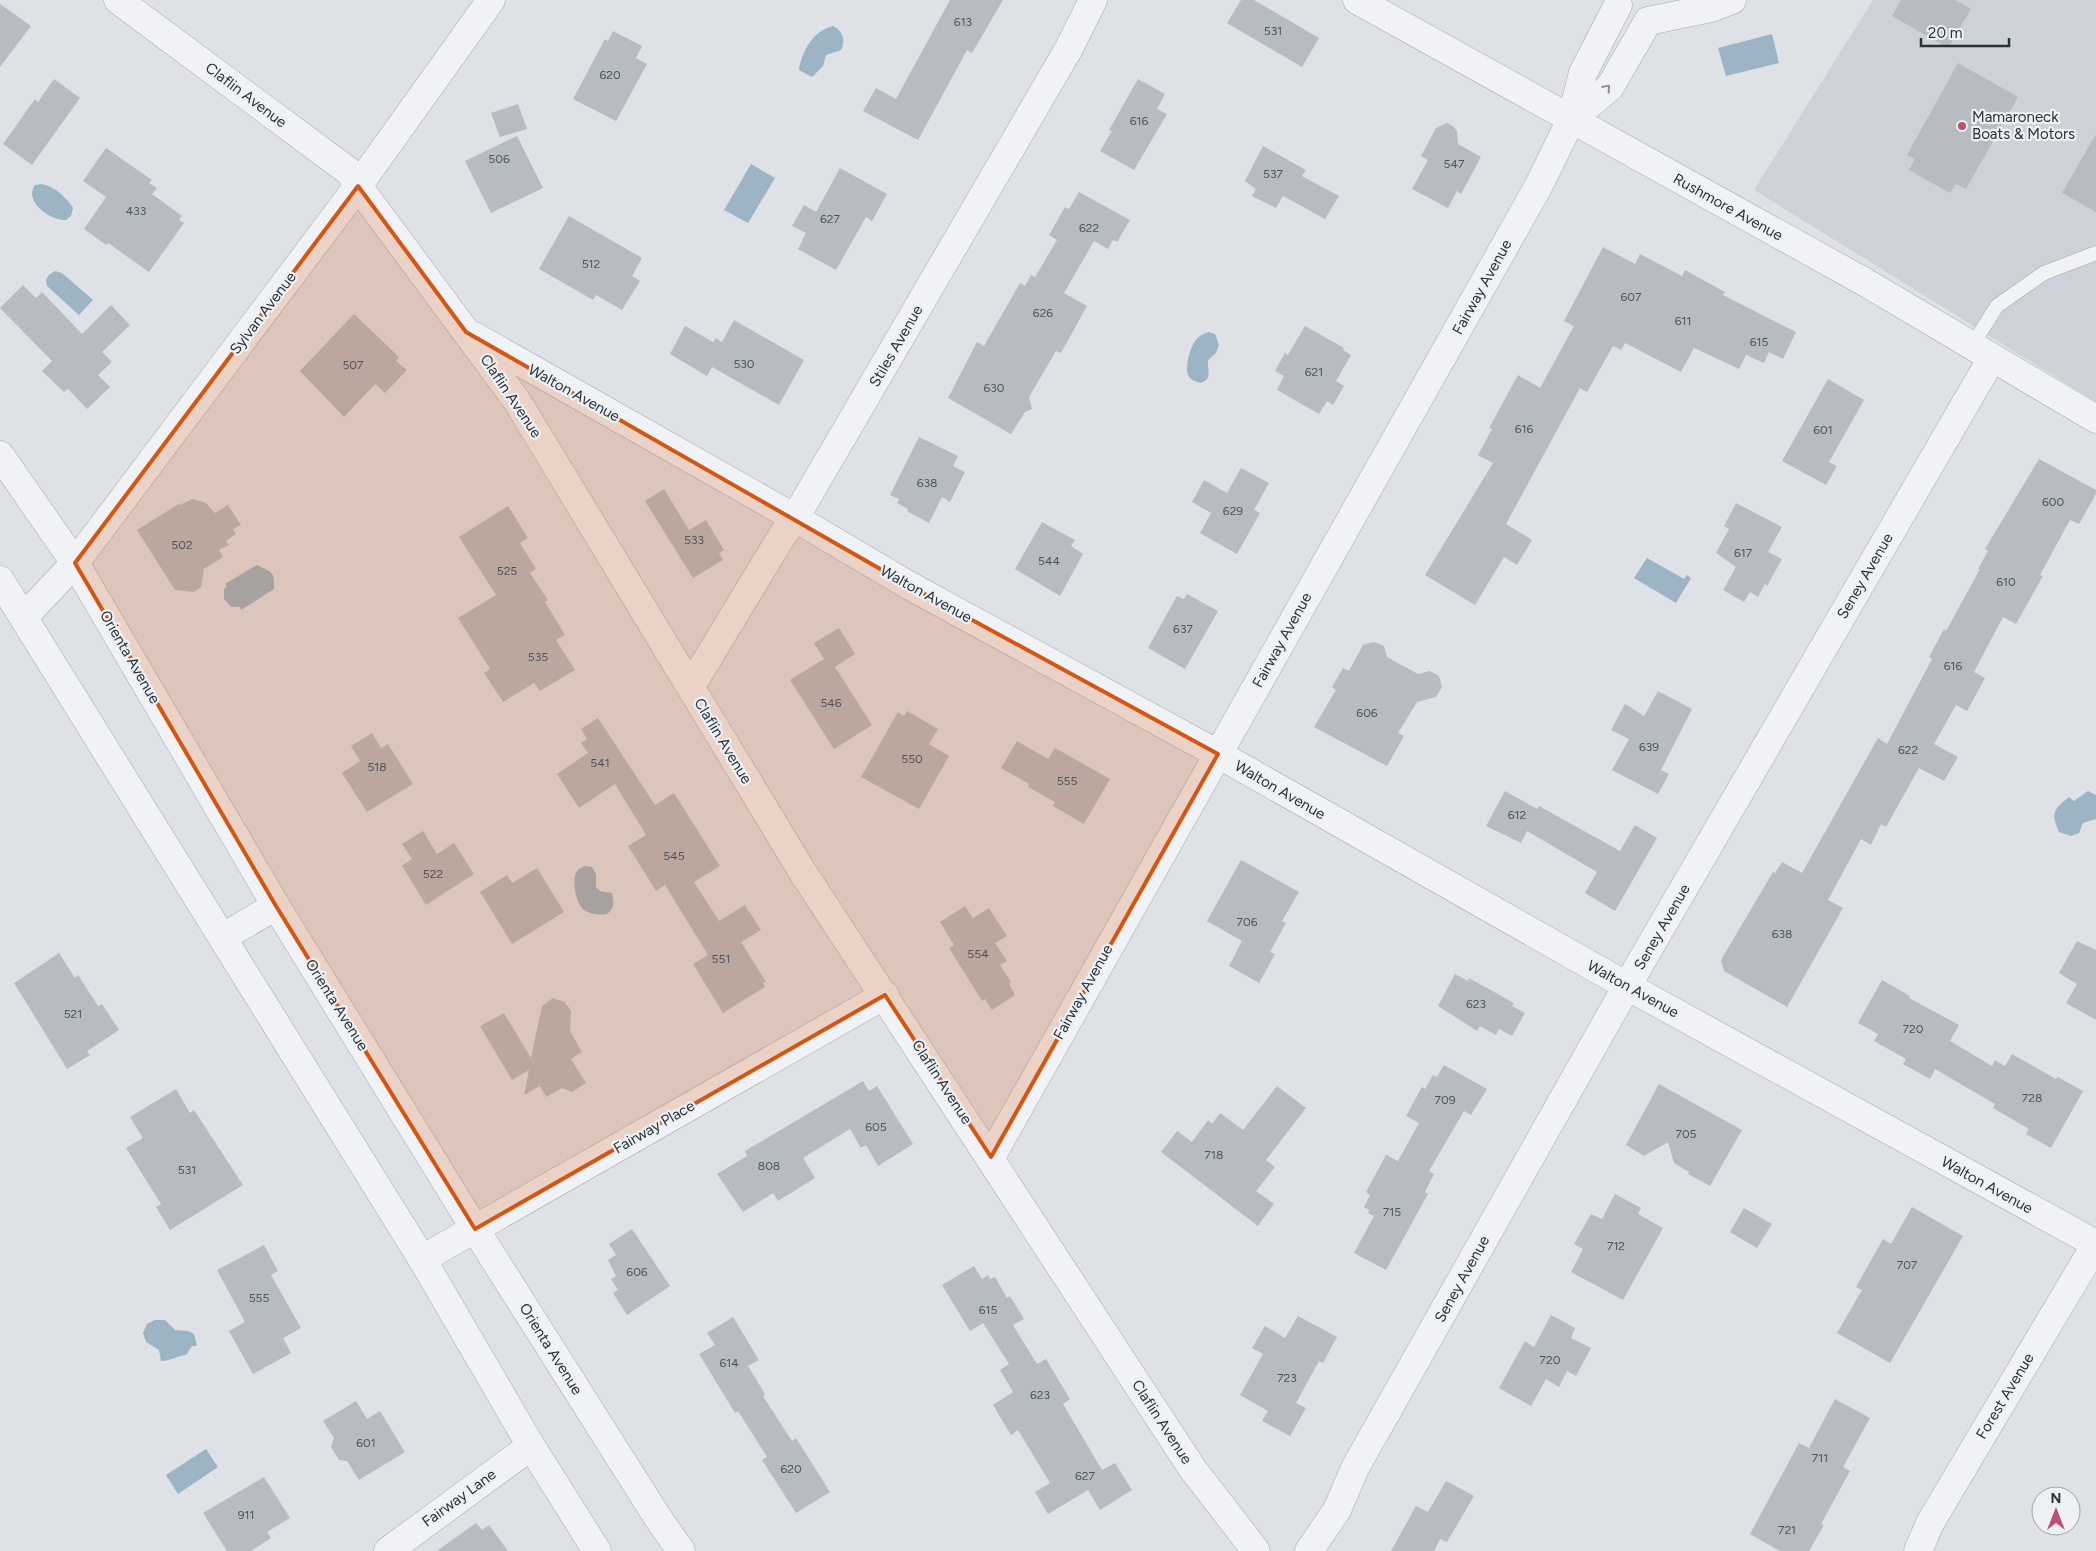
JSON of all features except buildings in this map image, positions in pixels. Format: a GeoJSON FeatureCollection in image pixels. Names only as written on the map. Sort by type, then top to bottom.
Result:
{"type":"FeatureCollection","features":[{"type":"Feature","properties":{"kind":"street","name":"Claflin Avenue"},"geometry":{"type":"LineString","coordinates":[[118,0],[351,173],[358,186],[517,401],[802,871],[885,995],[1192,1468],[1256,1551]]}},
{"type":"Feature","properties":{"kind":"street","name":"Sylvan Avenue"},"geometry":{"type":"LineString","coordinates":[[24,617],[75,563],[358,186],[491,0]]}},
{"type":"Feature","properties":{"kind":"street","name":"Stiles Avenue"},"geometry":{"type":"LineString","coordinates":[[691,686],[782,536],[796,518],[1063,58],[1093,0]]}},
{"type":"Feature","properties":{"kind":"street","name":"Rushmore Avenue"},"geometry":{"type":"LineString","coordinates":[[1357,0],[1862,281],[2096,420]]}},
{"type":"Feature","properties":{"kind":"street"},"geometry":{"type":"LineString","coordinates":[[1571,120],[1584,73],[1614,2],[1648,21],[1711,8],[1732,0]]}},
{"type":"Feature","properties":{"kind":"street"},"geometry":{"type":"LineString","coordinates":[[1571,120],[1610,87],[1648,21]]}},
{"type":"Feature","properties":{"kind":"street","name":"Fairway Avenue"},"geometry":{"type":"LineString","coordinates":[[990,1158],[1538,187],[1571,120]]}},
{"type":"Feature","properties":{"kind":"street","name":"Walton Avenue"},"geometry":{"type":"LineString","coordinates":[[466,332],[796,518],[910,586],[1218,754],[1627,986],[2096,1244]]}},
{"type":"Feature","properties":{"kind":"street","name":"Seney Avenue"},"geometry":{"type":"LineString","coordinates":[[1309,1551],[1337,1510],[1355,1468],[1982,352]]}},
{"type":"Feature","properties":{"kind":"street","name":"Orienta Avenue"},"geometry":{"type":"LineString","coordinates":[[0,456],[75,563],[276,906],[475,1229],[658,1518],[681,1551]]}},
{"type":"Feature","properties":{"kind":"street"},"geometry":{"type":"LineString","coordinates":[[0,580],[422,1259],[531,1446],[597,1551]]}},
{"type":"Feature","properties":{"kind":"street"},"geometry":{"type":"LineString","coordinates":[[223,938],[276,906]]}},
{"type":"Feature","properties":{"kind":"street","name":"Fairway Place"},"geometry":{"type":"LineString","coordinates":[[422,1259],[885,995]]}},
{"type":"Feature","properties":{"kind":"street","name":"Forest Avenue"},"geometry":{"type":"LineString","coordinates":[[1918,1551],[1930,1523],[2096,1244]]}},
{"type":"Feature","properties":{"kind":"street","name":"Fairway Lane"},"geometry":{"type":"LineString","coordinates":[[388,1551],[531,1446]]}},
{"type":"Feature","properties":{"kind":"lane"},"geometry":{"type":"LineString","coordinates":[[1982,352],[1997,306],[2044,273],[2096,253]]}},
{"type":"Feature","properties":{"kind":"highlighted area"},"geometry":{"type":"Polygon","coordinates":[[[358,186],[466,332],[910,586],[1218,754],[991,1157],[885,995],[475,1229],[276,906],[75,563],[358,186]]]}},
{"type":"Feature","properties":{"kind":"shaded area"},"geometry":{"type":"Polygon","coordinates":[[[1873,0],[2096,0],[2096,402],[1754,190],[1873,0]]]}},
{"type":"Feature","properties":{"kind":"water"},"geometry":{"type":"Polygon","coordinates":[[[833,26],[843,36],[841,50],[826,55],[823,66],[812,77],[799,70],[806,49],[814,37],[833,26]]]}},
{"type":"Feature","properties":{"kind":"water"},"geometry":{"type":"Polygon","coordinates":[[[1772,34],[1779,63],[1726,76],[1718,48],[1772,34]]]}},
{"type":"Feature","properties":{"kind":"water"},"geometry":{"type":"Polygon","coordinates":[[[751,164],[775,178],[748,223],[724,210],[751,164]]]}},
{"type":"Feature","properties":{"kind":"water"},"geometry":{"type":"Polygon","coordinates":[[[42,184],[60,193],[73,208],[71,216],[66,220],[46,214],[35,203],[32,191],[35,185],[42,184]]]}},
{"type":"Feature","properties":{"kind":"water"},"geometry":{"type":"Polygon","coordinates":[[[55,271],[62,273],[93,300],[79,315],[47,286],[46,280],[55,271]]]}},
{"type":"Feature","properties":{"kind":"water"},"geometry":{"type":"Polygon","coordinates":[[[1209,332],[1215,334],[1219,345],[1216,353],[1208,360],[1209,374],[1207,379],[1201,383],[1192,380],[1188,375],[1188,359],[1196,340],[1209,332]]]}},
{"type":"Feature","properties":{"kind":"water"},"geometry":{"type":"Polygon","coordinates":[[[1647,558],[1684,579],[1687,575],[1691,578],[1676,603],[1634,578],[1647,558]]]}},
{"type":"Feature","properties":{"kind":"water"},"geometry":{"type":"Polygon","coordinates":[[[257,565],[273,575],[274,589],[241,610],[240,607],[231,607],[224,599],[224,589],[227,586],[225,584],[257,565]]]}},
{"type":"Feature","properties":{"kind":"water"},"geometry":{"type":"Polygon","coordinates":[[[2088,791],[2096,795],[2096,819],[2083,823],[2079,833],[2071,836],[2059,832],[2054,816],[2057,809],[2069,797],[2074,801],[2088,791]]]}},
{"type":"Feature","properties":{"kind":"water"},"geometry":{"type":"Polygon","coordinates":[[[585,866],[592,867],[596,874],[596,887],[600,891],[612,893],[613,905],[607,914],[590,913],[584,910],[579,903],[574,882],[578,870],[585,866]]]}},
{"type":"Feature","properties":{"kind":"water"},"geometry":{"type":"Polygon","coordinates":[[[155,1320],[165,1320],[175,1330],[188,1331],[194,1334],[197,1346],[192,1346],[186,1355],[161,1361],[159,1350],[146,1342],[143,1333],[147,1324],[155,1320]]]}},
{"type":"Feature","properties":{"kind":"water"},"geometry":{"type":"Polygon","coordinates":[[[206,1449],[218,1467],[178,1494],[166,1475],[206,1449]]]}},
{"type":"Feature","properties":{"kind":"place","name":"Mamaroneck Boats & Motors"},"geometry":{"type":"Point","coordinates":[1962,126]}}]}
